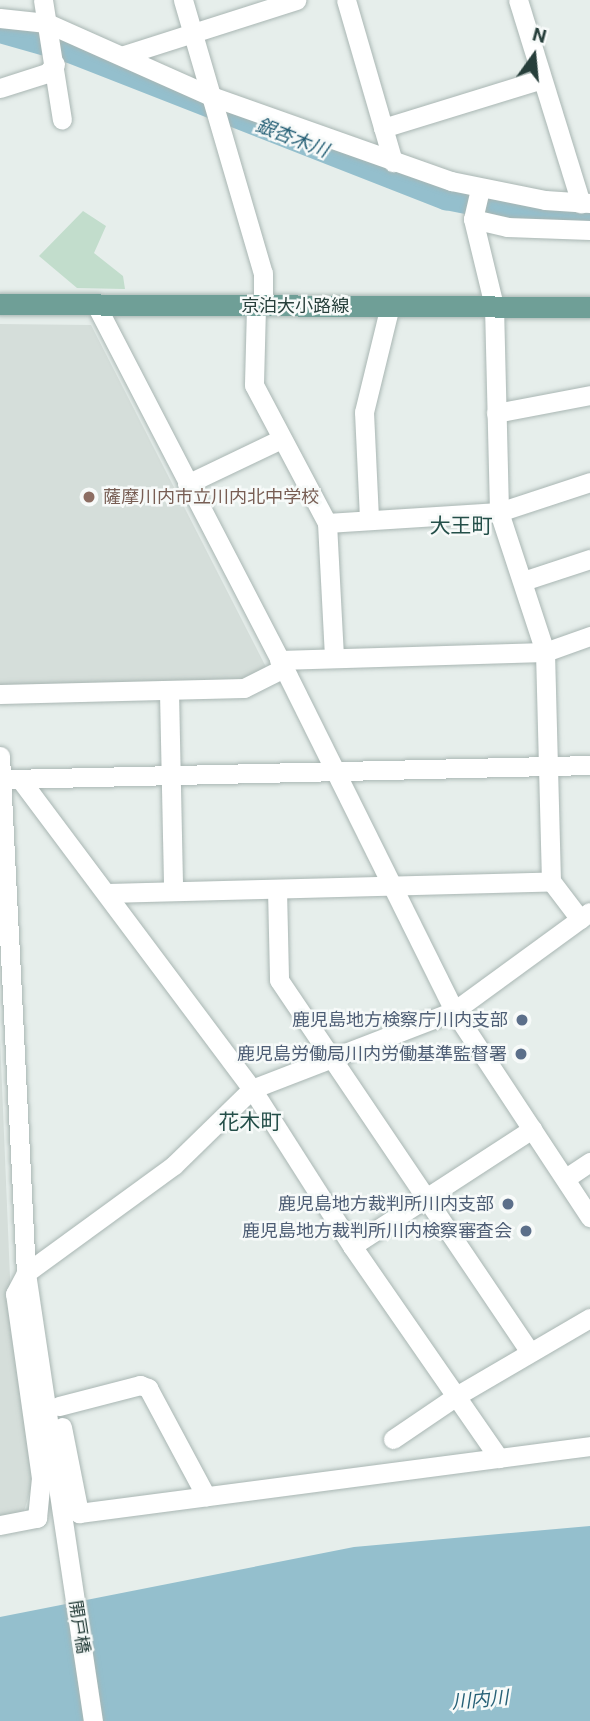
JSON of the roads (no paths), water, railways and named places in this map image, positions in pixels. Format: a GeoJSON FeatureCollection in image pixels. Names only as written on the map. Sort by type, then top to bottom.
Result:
{"type":"FeatureCollection","features":[{"type":"Feature","properties":{"kind":"main road","name":"京泊大小路線"},"geometry":{"type":"LineString","coordinates":[[0,304],[590,307]]}},
{"type":"Feature","properties":{"kind":"street"},"geometry":{"type":"LineString","coordinates":[[43,0],[62,120]]}},
{"type":"Feature","properties":{"kind":"street"},"geometry":{"type":"LineString","coordinates":[[183,0],[262,273],[254,385],[327,523],[334,657]]}},
{"type":"Feature","properties":{"kind":"street"},"geometry":{"type":"LineString","coordinates":[[124,55],[296,0]]}},
{"type":"Feature","properties":{"kind":"street"},"geometry":{"type":"LineString","coordinates":[[346,0],[393,162]]}},
{"type":"Feature","properties":{"kind":"street"},"geometry":{"type":"LineString","coordinates":[[0,18],[48,26],[124,55],[212,99],[480,191],[585,203],[518,0]]}},
{"type":"Feature","properties":{"kind":"street"},"geometry":{"type":"LineString","coordinates":[[0,88],[47,73],[54,59]]}},
{"type":"Feature","properties":{"kind":"street"},"geometry":{"type":"LineString","coordinates":[[383,128],[542,79]]}},
{"type":"Feature","properties":{"kind":"street"},"geometry":{"type":"LineString","coordinates":[[0,1525],[37,1518],[41,1478],[15,1294],[26,1273],[174,1165],[252,1088],[454,1011],[585,915],[551,881],[545,652],[499,512],[494,306],[473,216],[480,191]]}},
{"type":"Feature","properties":{"kind":"street"},"geometry":{"type":"LineString","coordinates":[[473,216],[507,227],[590,230]]}},
{"type":"Feature","properties":{"kind":"street"},"geometry":{"type":"LineString","coordinates":[[96,305],[282,664],[454,1011],[590,1217]]}},
{"type":"Feature","properties":{"kind":"street"},"geometry":{"type":"LineString","coordinates":[[369,517],[364,412],[390,305]]}},
{"type":"Feature","properties":{"kind":"street"},"geometry":{"type":"LineString","coordinates":[[496,412],[590,396]]}},
{"type":"Feature","properties":{"kind":"street"},"geometry":{"type":"LineString","coordinates":[[187,484],[281,439]]}},
{"type":"Feature","properties":{"kind":"street"},"geometry":{"type":"LineString","coordinates":[[327,523],[369,517],[499,512],[590,482]]}},
{"type":"Feature","properties":{"kind":"street"},"geometry":{"type":"LineString","coordinates":[[523,581],[590,559]]}},
{"type":"Feature","properties":{"kind":"street"},"geometry":{"type":"LineString","coordinates":[[0,694],[169,692],[244,688],[282,664],[334,657],[545,652],[590,636]]}},
{"type":"Feature","properties":{"kind":"street"},"geometry":{"type":"LineString","coordinates":[[169,692],[173,890]]}},
{"type":"Feature","properties":{"kind":"street"},"geometry":{"type":"LineString","coordinates":[[0,756],[8,779],[26,1273],[43,1292],[59,1406],[79,1513],[590,1446]]}},
{"type":"Feature","properties":{"kind":"street"},"geometry":{"type":"LineString","coordinates":[[8,779],[590,765]]}},
{"type":"Feature","properties":{"kind":"street"},"geometry":{"type":"LineString","coordinates":[[8,779],[107,893],[252,1088],[352,1246],[458,1395],[499,1458]]}},
{"type":"Feature","properties":{"kind":"street"},"geometry":{"type":"LineString","coordinates":[[107,893],[391,888],[551,881]]}},
{"type":"Feature","properties":{"kind":"street"},"geometry":{"type":"LineString","coordinates":[[277,889],[279,980],[530,1352]]}},
{"type":"Feature","properties":{"kind":"street"},"geometry":{"type":"LineString","coordinates":[[352,1246],[532,1129]]}},
{"type":"Feature","properties":{"kind":"street"},"geometry":{"type":"LineString","coordinates":[[566,1178],[590,1162]]}},
{"type":"Feature","properties":{"kind":"street","name":"開戸橋"},"geometry":{"type":"LineString","coordinates":[[26,1273],[93,1721]]}},
{"type":"Feature","properties":{"kind":"street"},"geometry":{"type":"LineString","coordinates":[[393,1439],[458,1395],[590,1318]]}},
{"type":"Feature","properties":{"kind":"street"},"geometry":{"type":"LineString","coordinates":[[59,1406],[140,1385],[148,1388],[206,1496]]}},
{"type":"Feature","properties":{"kind":"water","name":"川内川"},"geometry":{"type":"Polygon","coordinates":[[[590,1526],[590,1721],[0,1721],[0,1617],[354,1547],[590,1526]]]}},
{"type":"Feature","properties":{"kind":"waterway","name":"銀杏木川"},"geometry":{"type":"LineString","coordinates":[[0,31],[70,51],[446,198],[532,215],[590,217]]}},
{"type":"Feature","properties":{"kind":"place","name":"薩摩川内市立川内北中学校"},"geometry":{"type":"Point","coordinates":[89,497]}},
{"type":"Feature","properties":{"kind":"place","name":"鹿児島地方検察庁川内支部"},"geometry":{"type":"Point","coordinates":[522,1020]}},
{"type":"Feature","properties":{"kind":"place","name":"鹿児島労働局川内労働基準監督署"},"geometry":{"type":"Point","coordinates":[521,1054]}},
{"type":"Feature","properties":{"kind":"place","name":"鹿児島地方裁判所川内支部"},"geometry":{"type":"Point","coordinates":[508,1204]}},
{"type":"Feature","properties":{"kind":"place","name":"鹿児島地方裁判所川内検察審査会"},"geometry":{"type":"Point","coordinates":[526,1231]}},
{"type":"Feature","properties":{"kind":"district","name":"大王町"},"geometry":{"type":"Point","coordinates":[461,526]}},
{"type":"Feature","properties":{"kind":"district","name":"花木町"},"geometry":{"type":"Point","coordinates":[250,1122]}}]}
